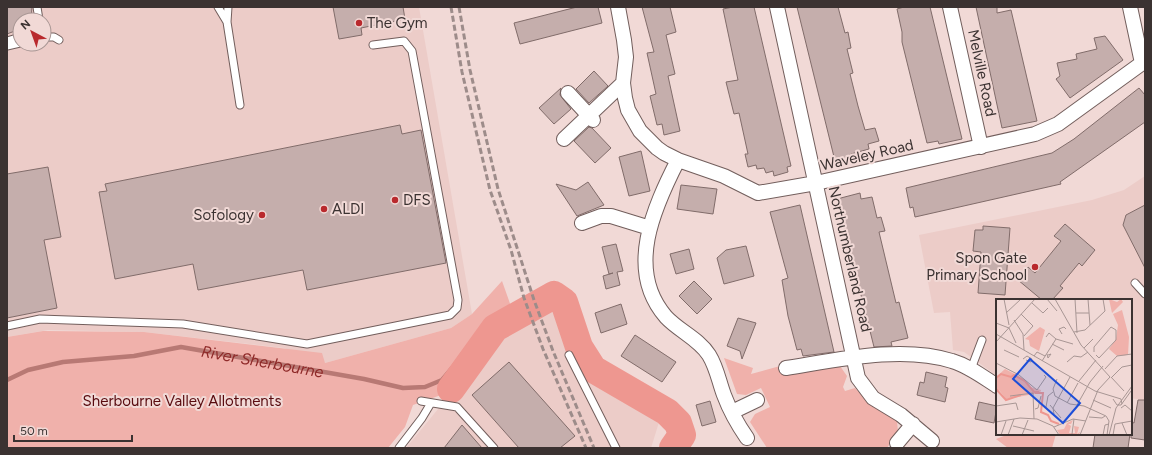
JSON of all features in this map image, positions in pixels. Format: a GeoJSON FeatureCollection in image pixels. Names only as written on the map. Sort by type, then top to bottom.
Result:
{"type":"FeatureCollection","features":[{"type":"Feature","properties":{"kind":"street","name":"Waveley Road"},"geometry":{"type":"LineString","coordinates":[[618,7],[625,45],[623,83],[628,110],[640,131],[657,148],[678,160],[724,176],[758,193],[816,183],[1035,134],[1058,124],[1144,62]]}},
{"type":"Feature","properties":{"kind":"street","name":"Northumberland Road"},"geometry":{"type":"LineString","coordinates":[[778,7],[858,378],[873,398],[913,424],[932,441]]}},
{"type":"Feature","properties":{"kind":"street","name":"Melville Road"},"geometry":{"type":"LineString","coordinates":[[950,7],[981,147]]}},
{"type":"Feature","properties":{"kind":"street"},"geometry":{"type":"LineString","coordinates":[[1130,7],[1144,62]]}},
{"type":"Feature","properties":{"kind":"street"},"geometry":{"type":"LineString","coordinates":[[564,139],[591,118],[623,83]]}},
{"type":"Feature","properties":{"kind":"street"},"geometry":{"type":"LineString","coordinates":[[568,93],[591,118]]}},
{"type":"Feature","properties":{"kind":"street"},"geometry":{"type":"LineString","coordinates":[[678,160],[664,188],[645,247],[644,263],[650,288],[657,304],[666,317],[699,344],[709,355],[716,368],[724,396],[747,438]]}},
{"type":"Feature","properties":{"kind":"street"},"geometry":{"type":"LineString","coordinates":[[582,223],[601,216],[611,216],[650,228]]}},
{"type":"Feature","properties":{"kind":"street"},"geometry":{"type":"LineString","coordinates":[[786,368],[854,358],[908,354],[952,361],[971,369],[996,385]]}},
{"type":"Feature","properties":{"kind":"street"},"geometry":{"type":"LineString","coordinates":[[732,412],[757,400]]}},
{"type":"Feature","properties":{"kind":"street"},"geometry":{"type":"LineString","coordinates":[[897,443],[913,424]]}},
{"type":"Feature","properties":{"kind":"lane"},"geometry":{"type":"LineString","coordinates":[[218,7],[227,22]]}},
{"type":"Feature","properties":{"kind":"lane"},"geometry":{"type":"LineString","coordinates":[[228,7],[227,22],[240,105]]}},
{"type":"Feature","properties":{"kind":"lane"},"geometry":{"type":"LineString","coordinates":[[52,37],[59,40]]}},
{"type":"Feature","properties":{"kind":"lane"},"geometry":{"type":"LineString","coordinates":[[7,326],[40,319],[183,324],[307,344],[450,315],[457,308],[458,300],[412,51],[404,41],[373,45]]}},
{"type":"Feature","properties":{"kind":"lane"},"geometry":{"type":"LineString","coordinates":[[1134,283],[1145,294]]}},
{"type":"Feature","properties":{"kind":"lane"},"geometry":{"type":"LineString","coordinates":[[971,369],[982,340]]}},
{"type":"Feature","properties":{"kind":"lane"},"geometry":{"type":"LineString","coordinates":[[569,355],[616,448]]}},
{"type":"Feature","properties":{"kind":"lane"},"geometry":{"type":"LineString","coordinates":[[421,401],[457,408],[494,448]]}},
{"type":"Feature","properties":{"kind":"lane"},"geometry":{"type":"LineString","coordinates":[[399,448],[422,418],[431,403]]}},
{"type":"Feature","properties":{"kind":"shaded area"},"geometry":{"type":"Polygon","coordinates":[[[7,7],[419,7],[472,314],[451,328],[325,363],[284,348],[144,332],[48,330],[7,337],[7,7]]]}},
{"type":"Feature","properties":{"kind":"shaded area","name":"Spon Gate Primary School"},"geometry":{"type":"Polygon","coordinates":[[[1145,176],[1145,401],[1132,398],[1132,299],[996,299],[996,375],[964,352],[953,350],[950,312],[934,313],[919,235],[1092,200],[1124,190],[1145,176]]]}},
{"type":"Feature","properties":{"kind":"shaded area"},"geometry":{"type":"Polygon","coordinates":[[[557,305],[586,377],[660,419],[651,448],[406,448],[499,335],[557,305]]]}},
{"type":"Feature","properties":{"kind":"green space","name":"Sherbourne Valley Allotments"},"geometry":{"type":"Polygon","coordinates":[[[502,281],[518,326],[499,335],[455,390],[413,405],[405,427],[388,448],[7,448],[7,337],[43,331],[144,332],[322,353],[325,363],[451,328],[472,314],[502,281]]]}},
{"type":"Feature","properties":{"kind":"green space"},"geometry":{"type":"Polygon","coordinates":[[[724,358],[753,368],[751,374],[780,366],[782,373],[840,366],[847,376],[843,387],[845,391],[855,388],[873,406],[897,421],[898,432],[887,448],[767,448],[750,422],[755,414],[770,407],[761,388],[746,395],[737,394],[724,358]]]}},
{"type":"Feature","properties":{"kind":"green space"},"geometry":{"type":"Polygon","coordinates":[[[1006,435],[1056,435],[1052,448],[1008,448],[996,439],[1006,435]]]}},
{"type":"Feature","properties":{"kind":"building"},"geometry":{"type":"Polygon","coordinates":[[[7,7],[32,7],[32,12],[12,12],[12,32],[7,34],[7,7]]]}},
{"type":"Feature","properties":{"kind":"building","name":"The Gym"},"geometry":{"type":"Polygon","coordinates":[[[333,7],[403,7],[405,19],[361,28],[362,35],[339,39],[333,7]]]}},
{"type":"Feature","properties":{"kind":"building"},"geometry":{"type":"Polygon","coordinates":[[[577,7],[598,7],[602,23],[520,44],[514,23],[577,7]]]}},
{"type":"Feature","properties":{"kind":"building"},"geometry":{"type":"Polygon","coordinates":[[[642,7],[670,7],[676,32],[666,35],[675,74],[668,76],[680,131],[664,135],[662,124],[657,125],[650,96],[656,94],[647,53],[654,52],[642,7]]]}},
{"type":"Feature","properties":{"kind":"building"},"geometry":{"type":"Polygon","coordinates":[[[733,7],[754,7],[791,166],[787,167],[788,172],[774,176],[773,171],[766,173],[764,168],[757,169],[756,165],[748,167],[745,154],[748,154],[739,113],[734,114],[726,82],[738,80],[723,9],[733,7]]]}},
{"type":"Feature","properties":{"kind":"building"},"geometry":{"type":"Polygon","coordinates":[[[797,7],[838,7],[845,33],[848,32],[851,48],[847,49],[853,73],[850,74],[858,106],[865,130],[875,128],[879,141],[868,144],[869,149],[851,154],[853,161],[836,165],[797,7]]]}},
{"type":"Feature","properties":{"kind":"building"},"geometry":{"type":"Polygon","coordinates":[[[904,7],[930,7],[962,139],[939,144],[938,141],[927,143],[902,42],[902,32],[897,9],[904,7]]]}},
{"type":"Feature","properties":{"kind":"building"},"geometry":{"type":"Polygon","coordinates":[[[976,7],[997,7],[997,13],[1011,10],[1037,121],[1002,128],[976,7]]]}},
{"type":"Feature","properties":{"kind":"building"},"geometry":{"type":"Polygon","coordinates":[[[1105,36],[1123,60],[1070,98],[1056,79],[1060,76],[1057,63],[1077,59],[1076,54],[1097,49],[1094,38],[1105,36]]]}},
{"type":"Feature","properties":{"kind":"building"},"geometry":{"type":"Polygon","coordinates":[[[594,71],[608,86],[589,103],[576,89],[594,71]]]}},
{"type":"Feature","properties":{"kind":"building"},"geometry":{"type":"Polygon","coordinates":[[[561,88],[560,95],[571,109],[554,124],[539,108],[561,88]]]}},
{"type":"Feature","properties":{"kind":"building"},"geometry":{"type":"Polygon","coordinates":[[[1139,88],[1145,95],[1145,122],[1060,182],[1061,184],[915,217],[913,207],[910,208],[906,188],[1052,153],[1074,139],[1139,88]]]}},
{"type":"Feature","properties":{"kind":"building"},"geometry":{"type":"Polygon","coordinates":[[[400,125],[402,134],[421,130],[446,263],[307,290],[303,270],[198,290],[193,264],[115,279],[99,192],[107,191],[105,184],[400,125]]]}},
{"type":"Feature","properties":{"kind":"building"},"geometry":{"type":"Polygon","coordinates":[[[589,127],[592,128],[611,148],[595,163],[574,141],[589,127]]]}},
{"type":"Feature","properties":{"kind":"building"},"geometry":{"type":"Polygon","coordinates":[[[641,151],[650,191],[629,196],[619,157],[641,151]]]}},
{"type":"Feature","properties":{"kind":"building"},"geometry":{"type":"Polygon","coordinates":[[[48,167],[61,237],[44,240],[57,308],[7,318],[7,174],[48,167]]]}},
{"type":"Feature","properties":{"kind":"building"},"geometry":{"type":"Polygon","coordinates":[[[588,182],[604,205],[577,216],[556,184],[576,190],[588,182]]]}},
{"type":"Feature","properties":{"kind":"building"},"geometry":{"type":"Polygon","coordinates":[[[681,185],[717,189],[713,214],[677,209],[681,185]]]}},
{"type":"Feature","properties":{"kind":"building"},"geometry":{"type":"Polygon","coordinates":[[[860,193],[861,199],[872,197],[877,218],[881,217],[885,231],[879,232],[896,303],[899,302],[908,338],[891,342],[892,346],[874,347],[837,199],[860,193]]]}},
{"type":"Feature","properties":{"kind":"building"},"geometry":{"type":"Polygon","coordinates":[[[800,205],[834,352],[803,356],[801,349],[797,350],[788,316],[782,280],[788,278],[770,212],[800,205]]]}},
{"type":"Feature","properties":{"kind":"building"},"geometry":{"type":"Polygon","coordinates":[[[1145,205],[1145,268],[1123,225],[1126,215],[1145,205]]]}},
{"type":"Feature","properties":{"kind":"building"},"geometry":{"type":"Polygon","coordinates":[[[1065,224],[1095,250],[1082,266],[1079,263],[1060,286],[1063,288],[1053,299],[1041,299],[1018,280],[1028,267],[1035,273],[1061,241],[1054,236],[1065,224]]]}},
{"type":"Feature","properties":{"kind":"building"},"geometry":{"type":"Polygon","coordinates":[[[983,226],[1010,228],[1005,295],[978,293],[981,252],[973,251],[975,230],[983,230],[983,226]]]}},
{"type":"Feature","properties":{"kind":"building"},"geometry":{"type":"Polygon","coordinates":[[[616,244],[623,271],[617,272],[620,285],[606,289],[603,276],[613,273],[609,274],[602,247],[616,244]]]}},
{"type":"Feature","properties":{"kind":"building"},"geometry":{"type":"Polygon","coordinates":[[[746,246],[754,276],[724,284],[717,258],[726,250],[746,246]]]}},
{"type":"Feature","properties":{"kind":"building"},"geometry":{"type":"Polygon","coordinates":[[[689,249],[694,269],[676,274],[670,254],[689,249]]]}},
{"type":"Feature","properties":{"kind":"building"},"geometry":{"type":"Polygon","coordinates":[[[694,281],[712,299],[697,314],[679,296],[694,281]]]}},
{"type":"Feature","properties":{"kind":"building"},"geometry":{"type":"Polygon","coordinates":[[[621,304],[627,324],[601,333],[595,313],[621,304]]]}},
{"type":"Feature","properties":{"kind":"building"},"geometry":{"type":"Polygon","coordinates":[[[738,318],[756,323],[742,359],[740,351],[727,346],[738,318]]]}},
{"type":"Feature","properties":{"kind":"building"},"geometry":{"type":"Polygon","coordinates":[[[635,335],[676,362],[662,382],[621,356],[635,335]]]}},
{"type":"Feature","properties":{"kind":"building"},"geometry":{"type":"Polygon","coordinates":[[[509,362],[575,436],[560,448],[519,448],[472,395],[509,362]]]}},
{"type":"Feature","properties":{"kind":"building"},"geometry":{"type":"Polygon","coordinates":[[[926,372],[947,377],[945,387],[948,388],[945,402],[917,395],[920,382],[924,383],[926,372]]]}},
{"type":"Feature","properties":{"kind":"building"},"geometry":{"type":"Polygon","coordinates":[[[1138,400],[1145,400],[1145,440],[1131,438],[1132,422],[1134,423],[1138,400]]]}},
{"type":"Feature","properties":{"kind":"building"},"geometry":{"type":"Polygon","coordinates":[[[710,401],[716,422],[702,426],[696,405],[710,401]]]}},
{"type":"Feature","properties":{"kind":"building"},"geometry":{"type":"Polygon","coordinates":[[[979,402],[996,406],[994,423],[975,419],[979,402]]]}},
{"type":"Feature","properties":{"kind":"building"},"geometry":{"type":"Polygon","coordinates":[[[462,425],[482,448],[444,448],[462,425]]]}},
{"type":"Feature","properties":{"kind":"building"},"geometry":{"type":"Polygon","coordinates":[[[1095,435],[1130,435],[1128,448],[1093,448],[1095,435]]]}},
{"type":"Feature","properties":{"kind":"waterway","name":"River Sherbourne"},"geometry":{"type":"LineString","coordinates":[[451,389],[495,328],[554,295],[564,302],[579,347],[593,369],[667,412],[678,423],[682,435],[673,448]]}},
{"type":"Feature","properties":{"kind":"waterway","name":"River Sherbourne"},"geometry":{"type":"LineString","coordinates":[[7,380],[28,370],[63,362],[134,356],[181,347],[364,379],[403,388],[425,387],[442,380],[478,333],[485,329],[495,328]]}},
{"type":"Feature","properties":{"kind":"railway"},"geometry":{"type":"LineString","coordinates":[[451,7],[462,72],[490,190],[511,250],[524,298],[543,349],[586,448]]}},
{"type":"Feature","properties":{"kind":"railway"},"geometry":{"type":"LineString","coordinates":[[459,7],[470,70],[498,189],[534,300],[553,351],[594,448]]}},
{"type":"Feature","properties":{"kind":"place","name":"The Gym"},"geometry":{"type":"Point","coordinates":[359,23]}},
{"type":"Feature","properties":{"kind":"place","name":"DFS"},"geometry":{"type":"Point","coordinates":[395,200]}},
{"type":"Feature","properties":{"kind":"place","name":"ALDI"},"geometry":{"type":"Point","coordinates":[324,209]}},
{"type":"Feature","properties":{"kind":"place","name":"Sofology"},"geometry":{"type":"Point","coordinates":[262,215]}},
{"type":"Feature","properties":{"kind":"place","name":"Spon Gate Primary School"},"geometry":{"type":"Point","coordinates":[1035,267]}}]}
